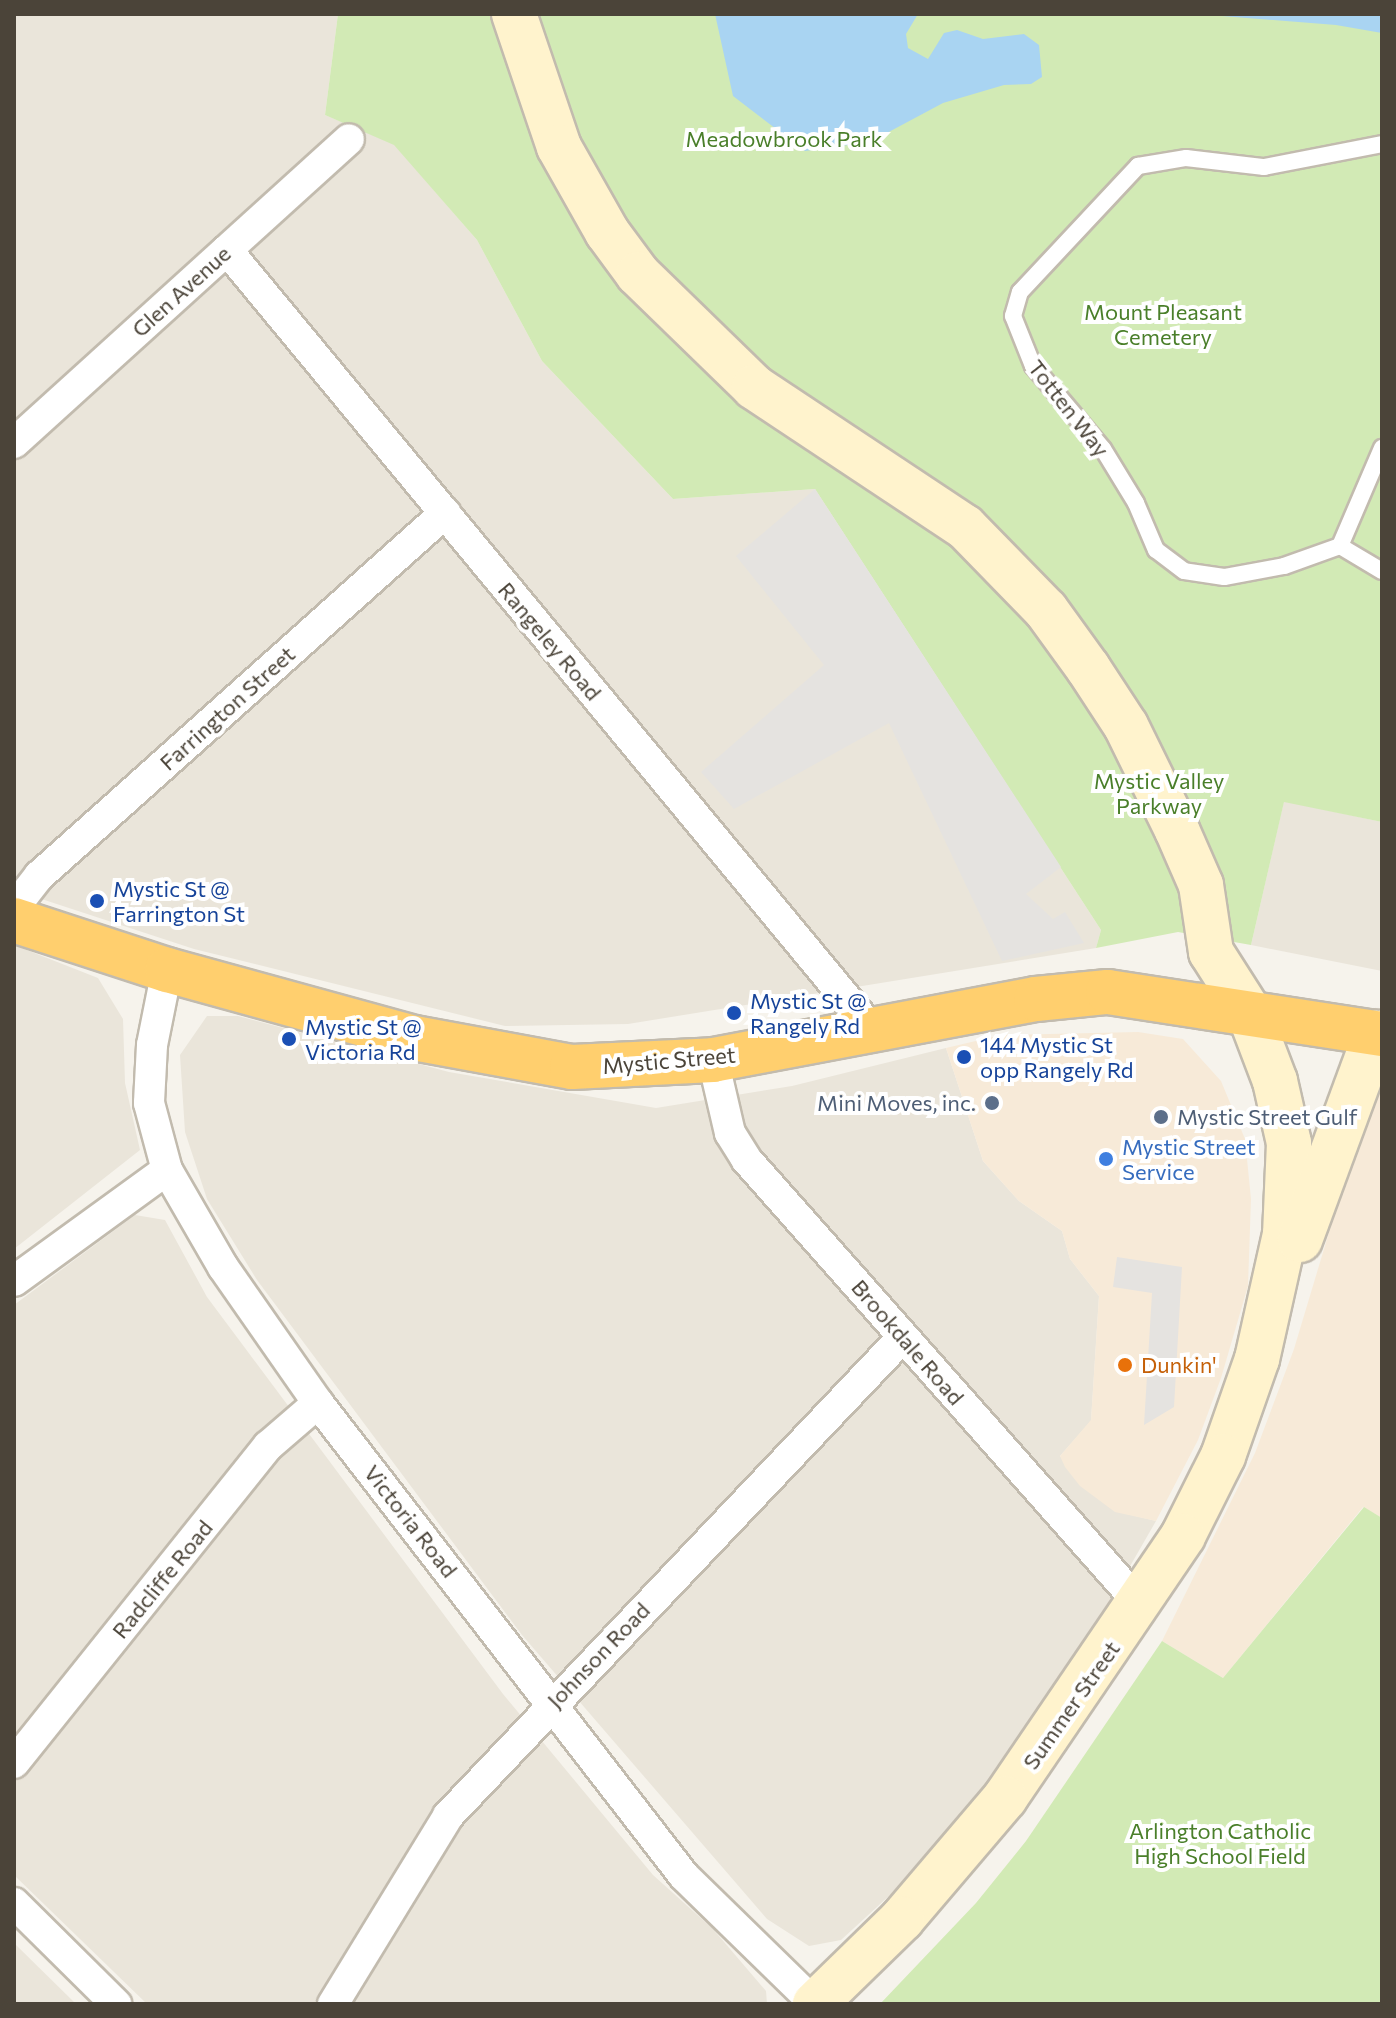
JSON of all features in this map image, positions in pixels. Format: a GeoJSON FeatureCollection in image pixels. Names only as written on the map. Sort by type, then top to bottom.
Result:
{"type":"FeatureCollection","features":[{"type":"Feature","properties":{"kind":"highway","name":"Mystic Street"},"geometry":{"type":"LineString","coordinates":[[14,920],[167,970],[414,1038],[524,1062],[621,1067],[713,1060],[1084,993],[1151,995],[1248,1010],[1300,1023],[1379,1033]]}},
{"type":"Feature","properties":{"kind":"main road"},"geometry":{"type":"LineString","coordinates":[[514,14],[559,147],[607,232],[638,274],[754,387],[965,527],[1046,610],[1126,726],[1155,780],[1201,885],[1211,952],[1248,1010]]}},
{"type":"Feature","properties":{"kind":"main road","name":"Summer Street"},"geometry":{"type":"LineString","coordinates":[[1248,1010],[1275,1081],[1289,1143],[1285,1234],[1257,1359]]}},
{"type":"Feature","properties":{"kind":"main road","name":"Summer Street"},"geometry":{"type":"LineString","coordinates":[[815,2004],[902,1919],[976,1835],[1140,1604],[1207,1492],[1379,1033]]}},
{"type":"Feature","properties":{"kind":"street","name":"Glen Avenue"},"geometry":{"type":"LineString","coordinates":[[14,443],[349,139]]}},
{"type":"Feature","properties":{"kind":"street","name":"Rangeley Road"},"geometry":{"type":"LineString","coordinates":[[227,250],[873,1031]]}},
{"type":"Feature","properties":{"kind":"street","name":"Farrington Street"},"geometry":{"type":"LineString","coordinates":[[14,908],[39,876],[445,513]]}},
{"type":"Feature","properties":{"kind":"street","name":"Victoria Road"},"geometry":{"type":"LineString","coordinates":[[167,970],[152,1045],[149,1103],[167,1170],[223,1267],[318,1403],[684,1876],[815,2004]]}},
{"type":"Feature","properties":{"kind":"street","name":"Brookdale Road"},"geometry":{"type":"LineString","coordinates":[[713,1060],[740,1151],[1140,1604]]}},
{"type":"Feature","properties":{"kind":"street"},"geometry":{"type":"LineString","coordinates":[[14,1281],[167,1170]]}},
{"type":"Feature","properties":{"kind":"street","name":"Johnson Road"},"geometry":{"type":"LineString","coordinates":[[333,2004],[448,1816],[552,1703],[903,1337]]}},
{"type":"Feature","properties":{"kind":"street","name":"Radcliffe Road"},"geometry":{"type":"LineString","coordinates":[[14,1763],[266,1449],[318,1403]]}},
{"type":"Feature","properties":{"kind":"street"},"geometry":{"type":"LineString","coordinates":[[14,1903],[116,2004]]}},
{"type":"Feature","properties":{"kind":"lane","name":"Totten Way"},"geometry":{"type":"LineString","coordinates":[[1340,546],[1284,566],[1224,577],[1184,571],[1156,550],[1136,503],[1103,449],[1033,366],[1013,316],[1020,292],[1138,166],[1186,158],[1264,167],[1306,163],[1382,144]]}},
{"type":"Feature","properties":{"kind":"lane"},"geometry":{"type":"LineString","coordinates":[[1382,448],[1340,546],[1382,571]]}},
{"type":"Feature","properties":{"kind":"shaded area"},"geometry":{"type":"Polygon","coordinates":[[[14,14],[338,14],[325,115],[394,144],[477,240],[542,361],[673,499],[815,489],[1101,930],[1096,948],[628,1024],[505,1026],[194,949],[14,890],[14,14]]]}},
{"type":"Feature","properties":{"kind":"shaded area"},"geometry":{"type":"Polygon","coordinates":[[[815,489],[1061,867],[1026,894],[1053,919],[1065,912],[1084,943],[1002,961],[889,723],[734,809],[701,772],[824,665],[736,556],[815,489]]]}},
{"type":"Feature","properties":{"kind":"shaded area"},"geometry":{"type":"Polygon","coordinates":[[[1284,801],[1382,822],[1382,971],[1251,945],[1284,801]]]}},
{"type":"Feature","properties":{"kind":"shaded area"},"geometry":{"type":"Polygon","coordinates":[[[14,945],[98,978],[123,1019],[125,1083],[140,1150],[14,1249],[14,945]]]}},
{"type":"Feature","properties":{"kind":"shaded area"},"geometry":{"type":"Polygon","coordinates":[[[207,1016],[238,1016],[449,1072],[656,1108],[792,1086],[946,1048],[983,1161],[1019,1201],[1062,1231],[1070,1259],[1099,1296],[1091,1421],[1060,1456],[1115,1511],[1156,1521],[1106,1608],[1012,1750],[915,1872],[841,1940],[809,1946],[767,1919],[522,1635],[257,1280],[207,1199],[185,1132],[180,1055],[207,1016]]]}},
{"type":"Feature","properties":{"kind":"shaded area"},"geometry":{"type":"Polygon","coordinates":[[[1138,1032],[1183,1039],[1221,1081],[1245,1139],[1251,1199],[1248,1286],[1221,1378],[1198,1440],[1156,1521],[1115,1512],[1080,1486],[1060,1456],[1091,1420],[1099,1296],[1070,1259],[1062,1231],[1019,1201],[983,1161],[946,1048],[1001,1035],[1138,1032]]]}},
{"type":"Feature","properties":{"kind":"shaded area"},"geometry":{"type":"Polygon","coordinates":[[[1382,1084],[1382,1518],[1363,1507],[1223,1678],[1162,1641],[1255,1453],[1294,1349],[1372,1089],[1382,1084]]]}},
{"type":"Feature","properties":{"kind":"shaded area"},"geometry":{"type":"Polygon","coordinates":[[[135,1215],[165,1220],[207,1297],[503,1694],[653,1875],[713,1929],[766,1991],[767,2004],[147,2004],[14,1875],[14,1305],[135,1215]]]}},
{"type":"Feature","properties":{"kind":"shaded area"},"geometry":{"type":"Polygon","coordinates":[[[1117,1257],[1182,1267],[1174,1407],[1144,1425],[1152,1293],[1113,1287],[1117,1257]]]}},
{"type":"Feature","properties":{"kind":"shaded area"},"geometry":{"type":"Polygon","coordinates":[[[14,1943],[76,2004],[14,2004],[14,1943]]]}},
{"type":"Feature","properties":{"kind":"green space"},"geometry":{"type":"Polygon","coordinates":[[[338,14],[1382,14],[1382,822],[1284,802],[1251,945],[1178,932],[1096,948],[1101,930],[815,489],[673,499],[542,361],[477,240],[394,145],[325,115],[338,14]]]}},
{"type":"Feature","properties":{"kind":"green space","name":"Arlington Catholic High School Field"},"geometry":{"type":"Polygon","coordinates":[[[1364,1507],[1382,1518],[1382,2004],[880,2004],[976,1903],[1026,1841],[1162,1641],[1223,1678],[1364,1507]]]}},
{"type":"Feature","properties":{"kind":"water"},"geometry":{"type":"Polygon","coordinates":[[[715,14],[918,14],[906,34],[908,48],[928,59],[944,33],[957,30],[983,39],[1024,34],[1039,45],[1042,77],[1031,84],[1004,85],[943,103],[870,142],[805,151],[733,96],[715,14]]]}},
{"type":"Feature","properties":{"kind":"water"},"geometry":{"type":"Polygon","coordinates":[[[1197,14],[1382,14],[1382,33],[1336,25],[1197,14]]]}},
{"type":"Feature","properties":{"kind":"place","name":"Mystic St @ Farrington St"},"geometry":{"type":"Point","coordinates":[97,901]}},
{"type":"Feature","properties":{"kind":"place","name":"Mystic St @ Rangely Rd"},"geometry":{"type":"Point","coordinates":[734,1013]}},
{"type":"Feature","properties":{"kind":"place","name":"Mystic St @ Victoria Rd"},"geometry":{"type":"Point","coordinates":[289,1039]}},
{"type":"Feature","properties":{"kind":"place","name":"144 Mystic St opp Rangely Rd"},"geometry":{"type":"Point","coordinates":[964,1057]}},
{"type":"Feature","properties":{"kind":"place","name":"Mini Moves, inc."},"geometry":{"type":"Point","coordinates":[992,1103]}},
{"type":"Feature","properties":{"kind":"place","name":"Mystic Street Gulf"},"geometry":{"type":"Point","coordinates":[1161,1117]}},
{"type":"Feature","properties":{"kind":"place","name":"Mystic Street Service"},"geometry":{"type":"Point","coordinates":[1106,1159]}},
{"type":"Feature","properties":{"kind":"place","name":"Dunkin'"},"geometry":{"type":"Point","coordinates":[1125,1365]}},
{"type":"Feature","properties":{"kind":"park label","name":"Meadowbrook Park"},"geometry":{"type":"Point","coordinates":[784,139]}},
{"type":"Feature","properties":{"kind":"park label","name":"Mount Pleasant Cemetery"},"geometry":{"type":"Point","coordinates":[1163,324]}},
{"type":"Feature","properties":{"kind":"park label","name":"Mystic Valley Parkway"},"geometry":{"type":"Point","coordinates":[1159,792]}}]}
